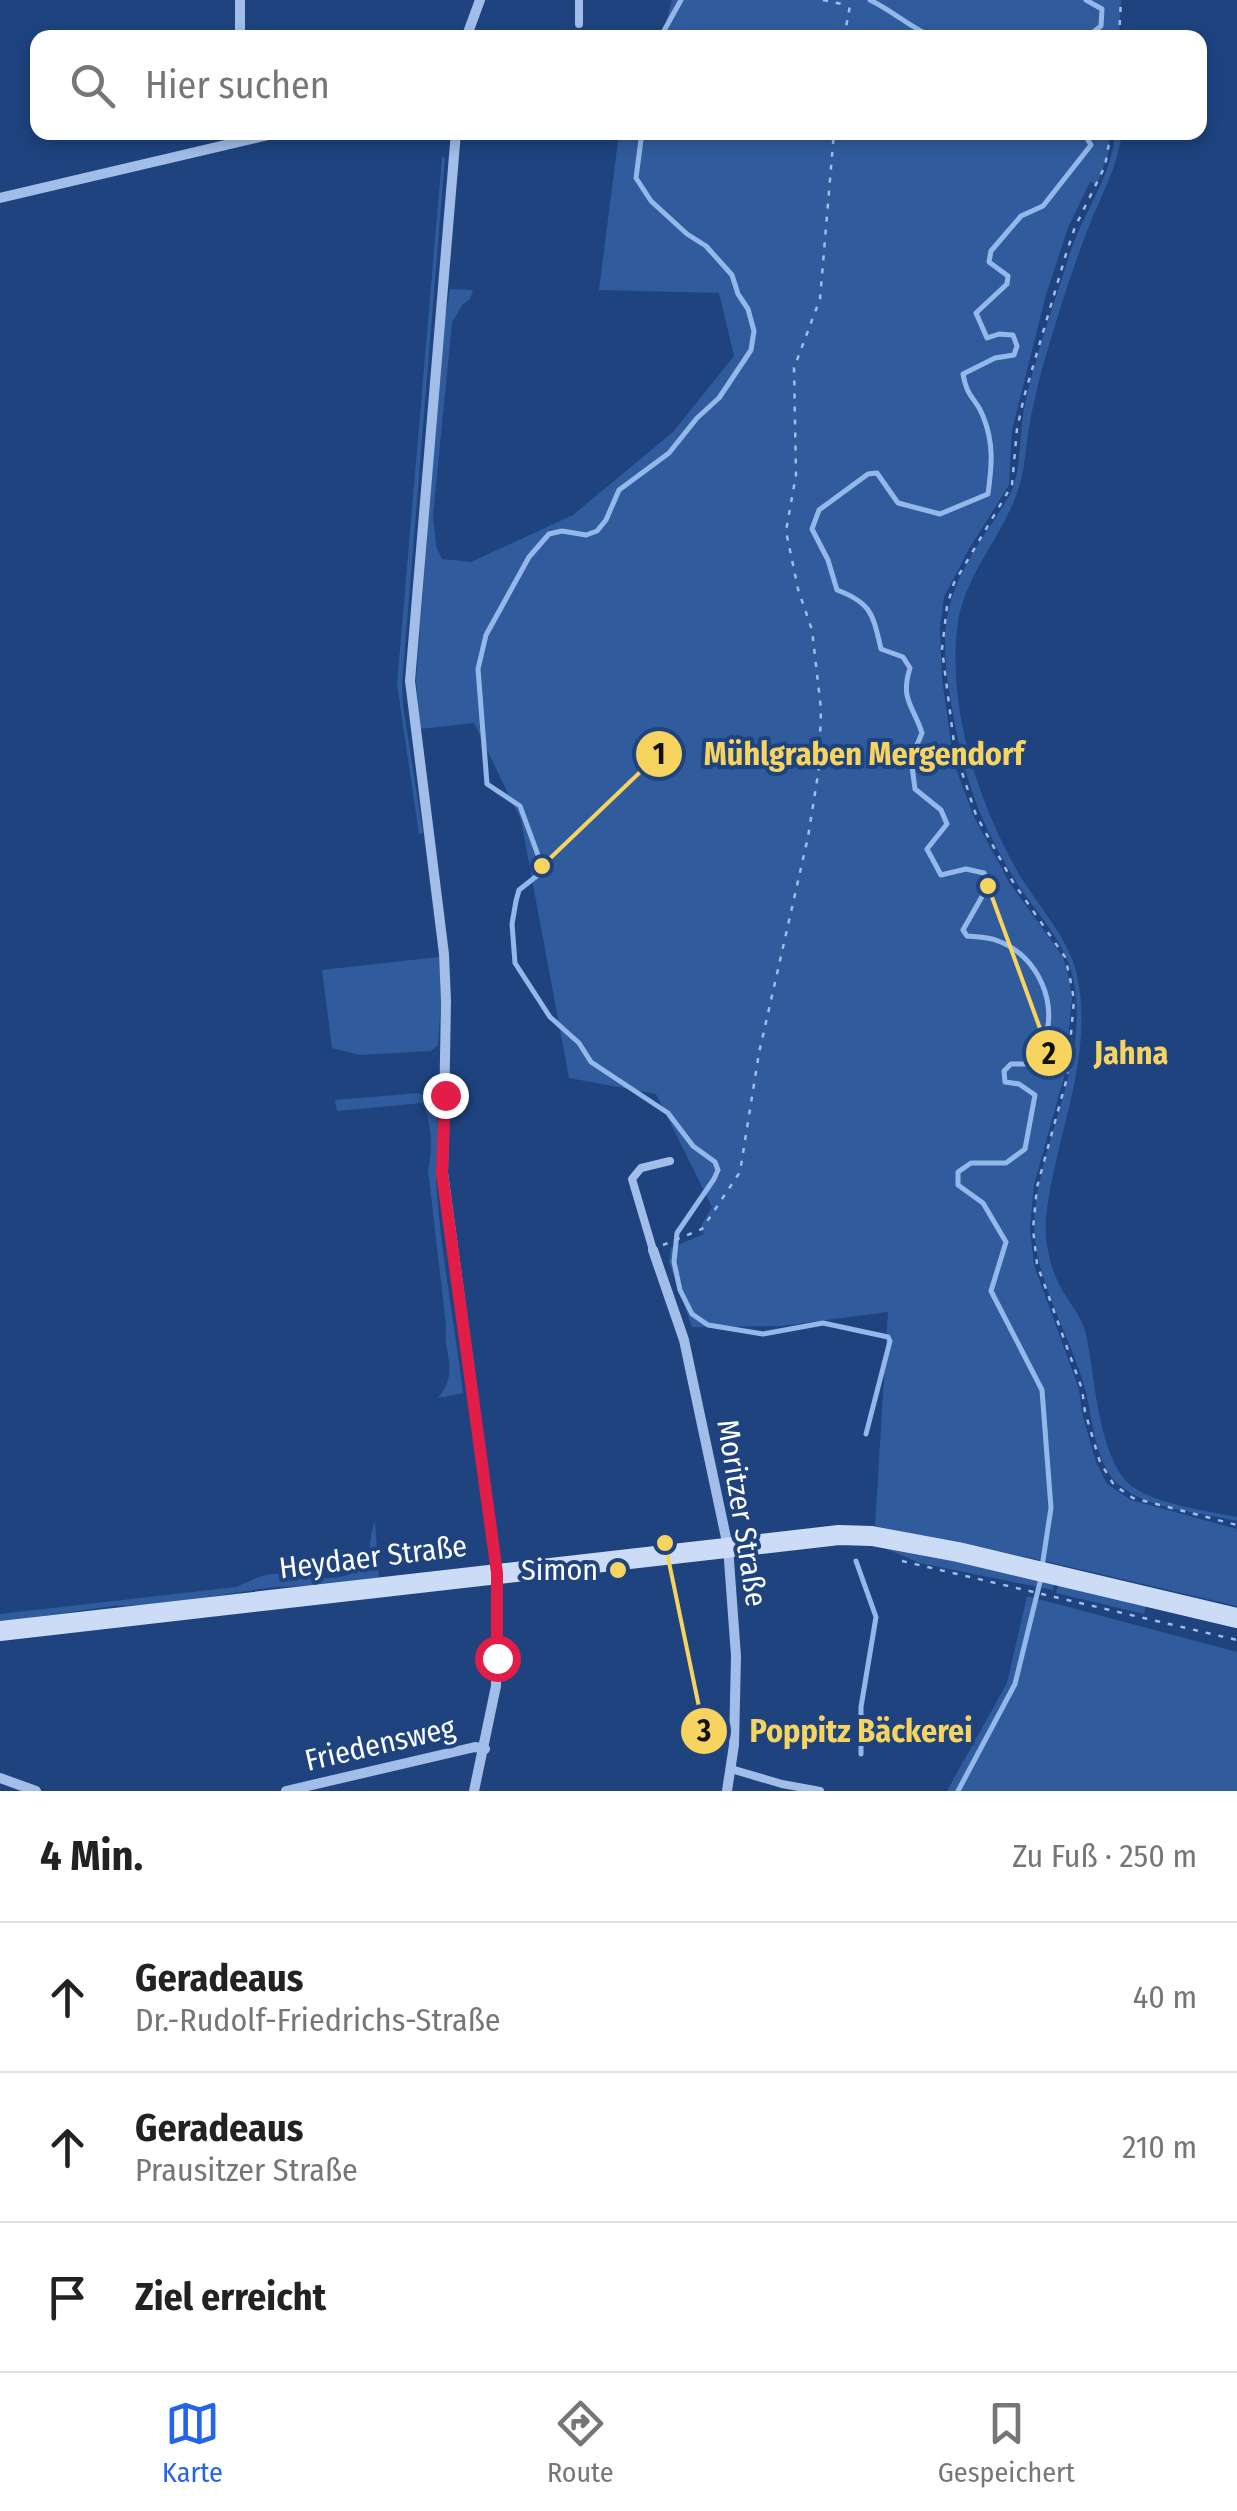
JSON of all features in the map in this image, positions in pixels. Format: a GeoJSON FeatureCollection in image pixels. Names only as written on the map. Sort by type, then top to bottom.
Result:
{"type":"FeatureCollection","features":[{"type":"Feature","properties":{"kind":"main road","name":"Heydaer Straße"},"geometry":{"type":"LineString","coordinates":[[0,1631],[839,1536],[872,1536],[1056,1574],[1237,1618]]}},
{"type":"Feature","properties":{"kind":"street"},"geometry":{"type":"LineString","coordinates":[[240,0],[240,30]]}},
{"type":"Feature","properties":{"kind":"street"},"geometry":{"type":"LineString","coordinates":[[469,30],[480,0]]}},
{"type":"Feature","properties":{"kind":"street"},"geometry":{"type":"LineString","coordinates":[[0,198],[237,140]]}},
{"type":"Feature","properties":{"kind":"street"},"geometry":{"type":"LineString","coordinates":[[455,140],[410,681],[441,914],[446,1001],[442,1173],[497,1573],[496,1686],[474,1791]]}},
{"type":"Feature","properties":{"kind":"street","name":"Moritzer Straße"},"geometry":{"type":"LineString","coordinates":[[653,1250],[686,1350],[728,1546],[736,1656],[728,1791]]}},
{"type":"Feature","properties":{"kind":"street","name":"Friedensweg"},"geometry":{"type":"LineString","coordinates":[[286,1791],[474,1748],[485,1749]]}},
{"type":"Feature","properties":{"kind":"street"},"geometry":{"type":"LineString","coordinates":[[0,1778],[36,1791]]}},
{"type":"Feature","properties":{"kind":"lane"},"geometry":{"type":"LineString","coordinates":[[579,0],[580,24]]}},
{"type":"Feature","properties":{"kind":"lane"},"geometry":{"type":"LineString","coordinates":[[653,1250],[632,1180],[641,1168],[670,1160]]}},
{"type":"Feature","properties":{"kind":"lane"},"geometry":{"type":"LineString","coordinates":[[731,1770],[820,1791]]}},
{"type":"Feature","properties":{"kind":"path"},"geometry":{"type":"LineString","coordinates":[[823,0],[849,3],[845,30]]}},
{"type":"Feature","properties":{"kind":"path"},"geometry":{"type":"LineString","coordinates":[[1120,30],[1122,0]]}},
{"type":"Feature","properties":{"kind":"path"},"geometry":{"type":"LineString","coordinates":[[653,1250],[702,1229],[740,1172],[759,1053],[808,837],[819,768],[821,710],[812,630],[798,589],[786,531],[796,475],[794,368],[820,299],[833,140]]}},
{"type":"Feature","properties":{"kind":"path"},"geometry":{"type":"LineString","coordinates":[[1110,140],[1105,166],[1070,241],[1024,396],[1016,429],[1012,485],[954,583],[944,627],[944,678],[957,762],[976,815],[1013,882],[1065,957],[1070,978],[1074,1000],[1067,1078],[1036,1187],[1033,1228],[1037,1264],[1082,1388],[1093,1443],[1107,1476],[1133,1498],[1237,1525]]}},
{"type":"Feature","properties":{"kind":"path"},"geometry":{"type":"LineString","coordinates":[[900,1560],[1237,1640]]}},
{"type":"Feature","properties":{"kind":"shaded area"},"geometry":{"type":"Polygon","coordinates":[[[672,0],[1121,0],[1119,30],[664,30],[672,0]]]}},
{"type":"Feature","properties":{"kind":"shaded area"},"geometry":{"type":"Polygon","coordinates":[[[618,140],[1109,140],[1097,184],[1090,182],[1068,228],[1046,295],[1012,430],[1009,485],[944,597],[940,628],[942,678],[954,763],[974,817],[1009,882],[1063,957],[1069,979],[1072,999],[1064,1077],[1034,1185],[1030,1228],[1034,1265],[1079,1389],[1096,1462],[1107,1484],[1131,1500],[1237,1529],[1237,1606],[875,1526],[888,1312],[781,1326],[692,1327],[669,1262],[671,1248],[704,1234],[701,1226],[712,1207],[656,1094],[569,1078],[521,820],[474,723],[420,729],[416,680],[450,289],[473,290],[452,323],[433,516],[436,546],[442,559],[471,562],[573,515],[673,432],[734,356],[719,293],[599,290],[618,140]]]}},
{"type":"Feature","properties":{"kind":"shaded area"},"geometry":{"type":"Polygon","coordinates":[[[1114,140],[1120,140],[1056,322],[1031,415],[1019,487],[962,605],[955,654],[957,686],[969,752],[990,816],[1019,874],[1067,948],[1077,975],[1081,1037],[1050,1189],[1046,1236],[1056,1279],[1086,1334],[1105,1438],[1121,1475],[1133,1487],[1170,1503],[1237,1517],[1237,1521],[1159,1505],[1130,1493],[1110,1475],[1099,1452],[1085,1389],[1051,1300],[1034,1232],[1040,1180],[1076,1037],[1073,978],[1063,951],[1014,878],[981,814],[961,751],[946,663],[946,624],[953,596],[971,556],[1014,485],[1035,363],[1075,240],[1114,140]]]}},
{"type":"Feature","properties":{"kind":"shaded area"},"geometry":{"type":"Polygon","coordinates":[[[445,157],[402,684],[423,833],[419,834],[397,684],[445,157]]]}},
{"type":"Feature","properties":{"kind":"shaded area"},"geometry":{"type":"Polygon","coordinates":[[[439,957],[438,1045],[431,1051],[360,1055],[332,1048],[322,970],[439,957]]]}},
{"type":"Feature","properties":{"kind":"shaded area"},"geometry":{"type":"Polygon","coordinates":[[[420,1093],[433,1104],[437,1119],[439,1219],[463,1393],[438,1398],[448,1379],[449,1363],[428,1170],[428,1118],[422,1103],[337,1111],[335,1100],[420,1093]]]}},
{"type":"Feature","properties":{"kind":"shaded area"},"geometry":{"type":"Polygon","coordinates":[[[375,1522],[379,1577],[0,1622],[0,1614],[236,1587],[266,1575],[345,1576],[365,1561],[375,1522]]]}},
{"type":"Feature","properties":{"kind":"shaded area"},"geometry":{"type":"Polygon","coordinates":[[[879,1546],[954,1558],[1054,1582],[1053,1590],[920,1563],[879,1546]]]}},
{"type":"Feature","properties":{"kind":"shaded area"},"geometry":{"type":"Polygon","coordinates":[[[1058,1584],[1146,1604],[1144,1614],[1056,1593],[1058,1584]]]}},
{"type":"Feature","properties":{"kind":"shaded area"},"geometry":{"type":"Polygon","coordinates":[[[1027,1596],[1237,1652],[1237,1791],[947,1791],[1007,1683],[1027,1596]]]}},
{"type":"Feature","properties":{"kind":"waterway"},"geometry":{"type":"LineString","coordinates":[[664,30],[681,0]]}},
{"type":"Feature","properties":{"kind":"waterway"},"geometry":{"type":"LineString","coordinates":[[870,0],[918,30]]}},
{"type":"Feature","properties":{"kind":"waterway"},"geometry":{"type":"LineString","coordinates":[[1086,0],[1102,9],[1101,26],[1096,30]]}},
{"type":"Feature","properties":{"kind":"waterway"},"geometry":{"type":"LineString","coordinates":[[641,140],[636,178],[651,201],[706,246],[732,275],[754,331],[751,350],[719,398],[669,453],[619,490],[597,531],[586,535],[562,531],[549,534],[529,557],[486,635],[478,669],[487,784],[520,806],[542,866],[538,875],[519,890],[512,924],[515,963],[550,1017],[579,1043],[591,1062],[668,1113],[693,1146],[715,1162],[718,1170],[714,1179],[677,1233],[674,1262],[680,1290],[692,1314],[708,1325],[763,1334],[823,1323],[888,1337],[866,1434]]}},
{"type":"Feature","properties":{"kind":"waterway"},"geometry":{"type":"LineString","coordinates":[[1042,1567],[1051,1508],[1042,1390],[991,1291],[1006,1242],[983,1203],[958,1185],[958,1172],[971,1163],[1006,1163],[1025,1149],[1035,1095],[1019,1084],[1005,1082],[1004,1071],[1011,1064],[1028,1064],[1042,1045],[1049,1015],[1047,999],[1035,970],[1012,948],[987,938],[967,936],[963,930],[988,886],[984,873],[966,869],[941,875],[927,849],[947,824],[941,810],[915,789],[911,759],[922,733],[907,695],[910,668],[903,657],[881,649],[873,619],[864,605],[837,590],[828,560],[812,529],[819,510],[868,474],[877,473],[898,503],[940,514],[988,494],[989,436],[963,374],[995,358],[1014,355],[1017,346],[1013,335],[987,338],[976,313],[1007,284],[1008,276],[989,262],[991,251],[1021,216],[1043,206],[1091,145],[1088,140]]}},
{"type":"Feature","properties":{"kind":"waterway"},"geometry":{"type":"LineString","coordinates":[[856,1561],[876,1617],[861,1707],[861,1754]]}},
{"type":"Feature","properties":{"kind":"waterway"},"geometry":{"type":"LineString","coordinates":[[958,1791],[1015,1684],[1041,1578]]}},
{"type":"Feature","properties":{"kind":"place","name":"Mühlgraben Mergendorf"},"geometry":{"type":"Point","coordinates":[542,866]}},
{"type":"Feature","properties":{"kind":"place","name":"Jahna"},"geometry":{"type":"Point","coordinates":[988,886]}},
{"type":"Feature","properties":{"kind":"place","name":"Poppitz Bäckerei"},"geometry":{"type":"Point","coordinates":[665,1543]}},
{"type":"Feature","properties":{"kind":"place","name":"Simon"},"geometry":{"type":"Point","coordinates":[618,1570]}},
{"type":"Feature","properties":{"kind":"route"},"geometry":{"type":"LineString","coordinates":[[445,1095],[442,1173],[497,1573],[497,1658]]}}]}
